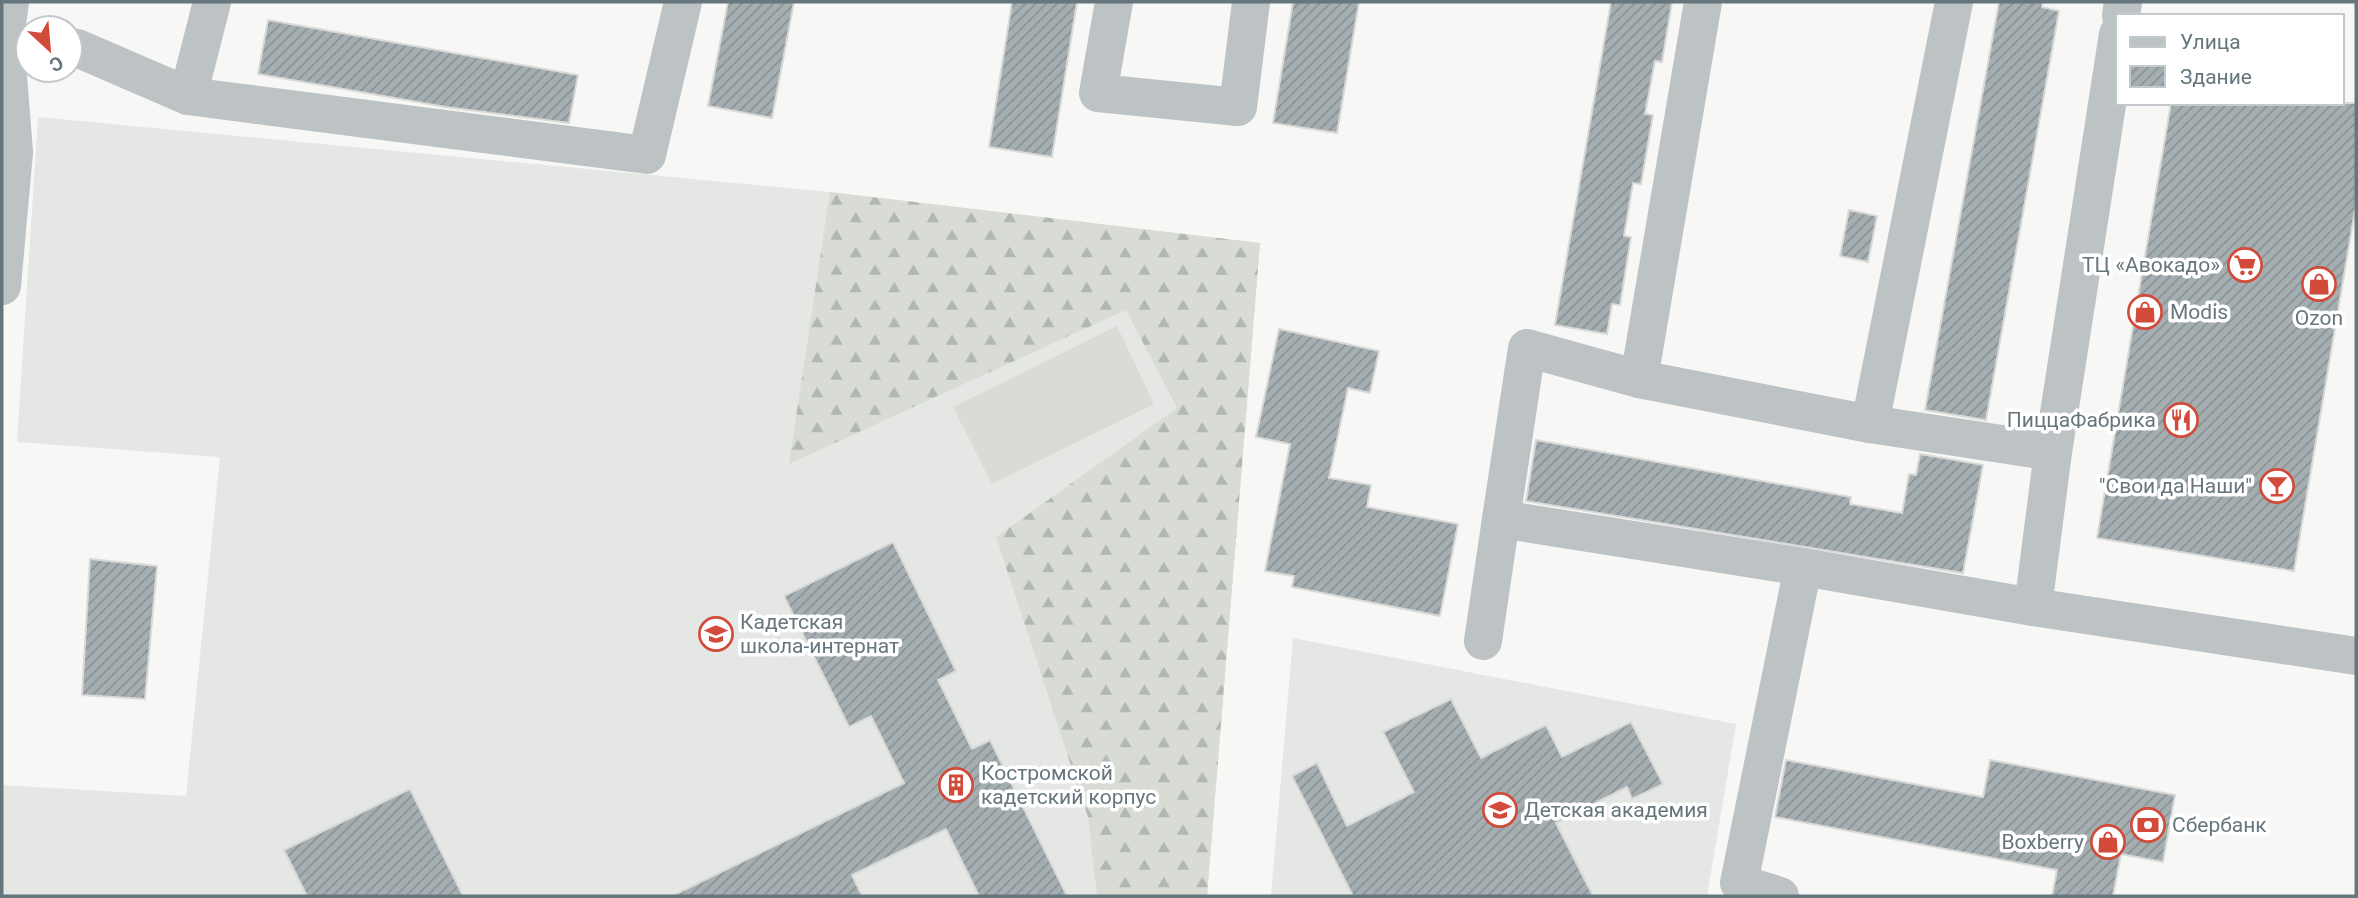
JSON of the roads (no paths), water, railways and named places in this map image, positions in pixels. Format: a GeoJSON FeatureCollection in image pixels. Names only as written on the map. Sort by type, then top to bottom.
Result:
{"type":"FeatureCollection","features":[{"type":"Feature","properties":{"kind":"street"},"geometry":{"type":"LineString","coordinates":[[2,286],[14,152],[10,2]]}},
{"type":"Feature","properties":{"kind":"street"},"geometry":{"type":"LineString","coordinates":[[188,96],[212,2]]}},
{"type":"Feature","properties":{"kind":"street"},"geometry":{"type":"LineString","coordinates":[[84,51],[188,96],[647,155],[683,2]]}},
{"type":"Feature","properties":{"kind":"street"},"geometry":{"type":"LineString","coordinates":[[1114,2],[1098,93],[1238,107],[1251,2]]}},
{"type":"Feature","properties":{"kind":"street"},"geometry":{"type":"LineString","coordinates":[[1639,379],[1703,2]]}},
{"type":"Feature","properties":{"kind":"street"},"geometry":{"type":"LineString","coordinates":[[1870,424],[1954,2]]}},
{"type":"Feature","properties":{"kind":"street"},"geometry":{"type":"LineString","coordinates":[[2033,607],[2053,452],[2116,47]]}},
{"type":"Feature","properties":{"kind":"street"},"geometry":{"type":"LineString","coordinates":[[1483,641],[1527,348],[1639,379],[1870,424],[2053,452]]}},
{"type":"Feature","properties":{"kind":"street"},"geometry":{"type":"LineString","coordinates":[[1501,519],[2033,607],[2356,656]]}},
{"type":"Feature","properties":{"kind":"street"},"geometry":{"type":"LineString","coordinates":[[1780,896],[1738,889],[1803,567]]}},
{"type":"Feature","properties":{"kind":"place","name":"ТЦ «Авокадо»"},"geometry":{"type":"Point","coordinates":[2245,265]}},
{"type":"Feature","properties":{"kind":"place","name":"Ozon"},"geometry":{"type":"Point","coordinates":[2319,284]}},
{"type":"Feature","properties":{"kind":"place","name":"Modis"},"geometry":{"type":"Point","coordinates":[2145,312]}},
{"type":"Feature","properties":{"kind":"place","name":"ПиццаФабрика"},"geometry":{"type":"Point","coordinates":[2181,420]}},
{"type":"Feature","properties":{"kind":"place","name":"\"Свои да Наши\""},"geometry":{"type":"Point","coordinates":[2277,486]}},
{"type":"Feature","properties":{"kind":"place","name":"Кадетская школа-интернат"},"geometry":{"type":"Point","coordinates":[716,634]}},
{"type":"Feature","properties":{"kind":"place","name":"Костромской кадетский корпус"},"geometry":{"type":"Point","coordinates":[956,785]}},
{"type":"Feature","properties":{"kind":"place","name":"Детская академия"},"geometry":{"type":"Point","coordinates":[1500,810]}},
{"type":"Feature","properties":{"kind":"place","name":"Сбербанк"},"geometry":{"type":"Point","coordinates":[2148,825]}},
{"type":"Feature","properties":{"kind":"place","name":"Boxberry"},"geometry":{"type":"Point","coordinates":[2108,842]}}]}
